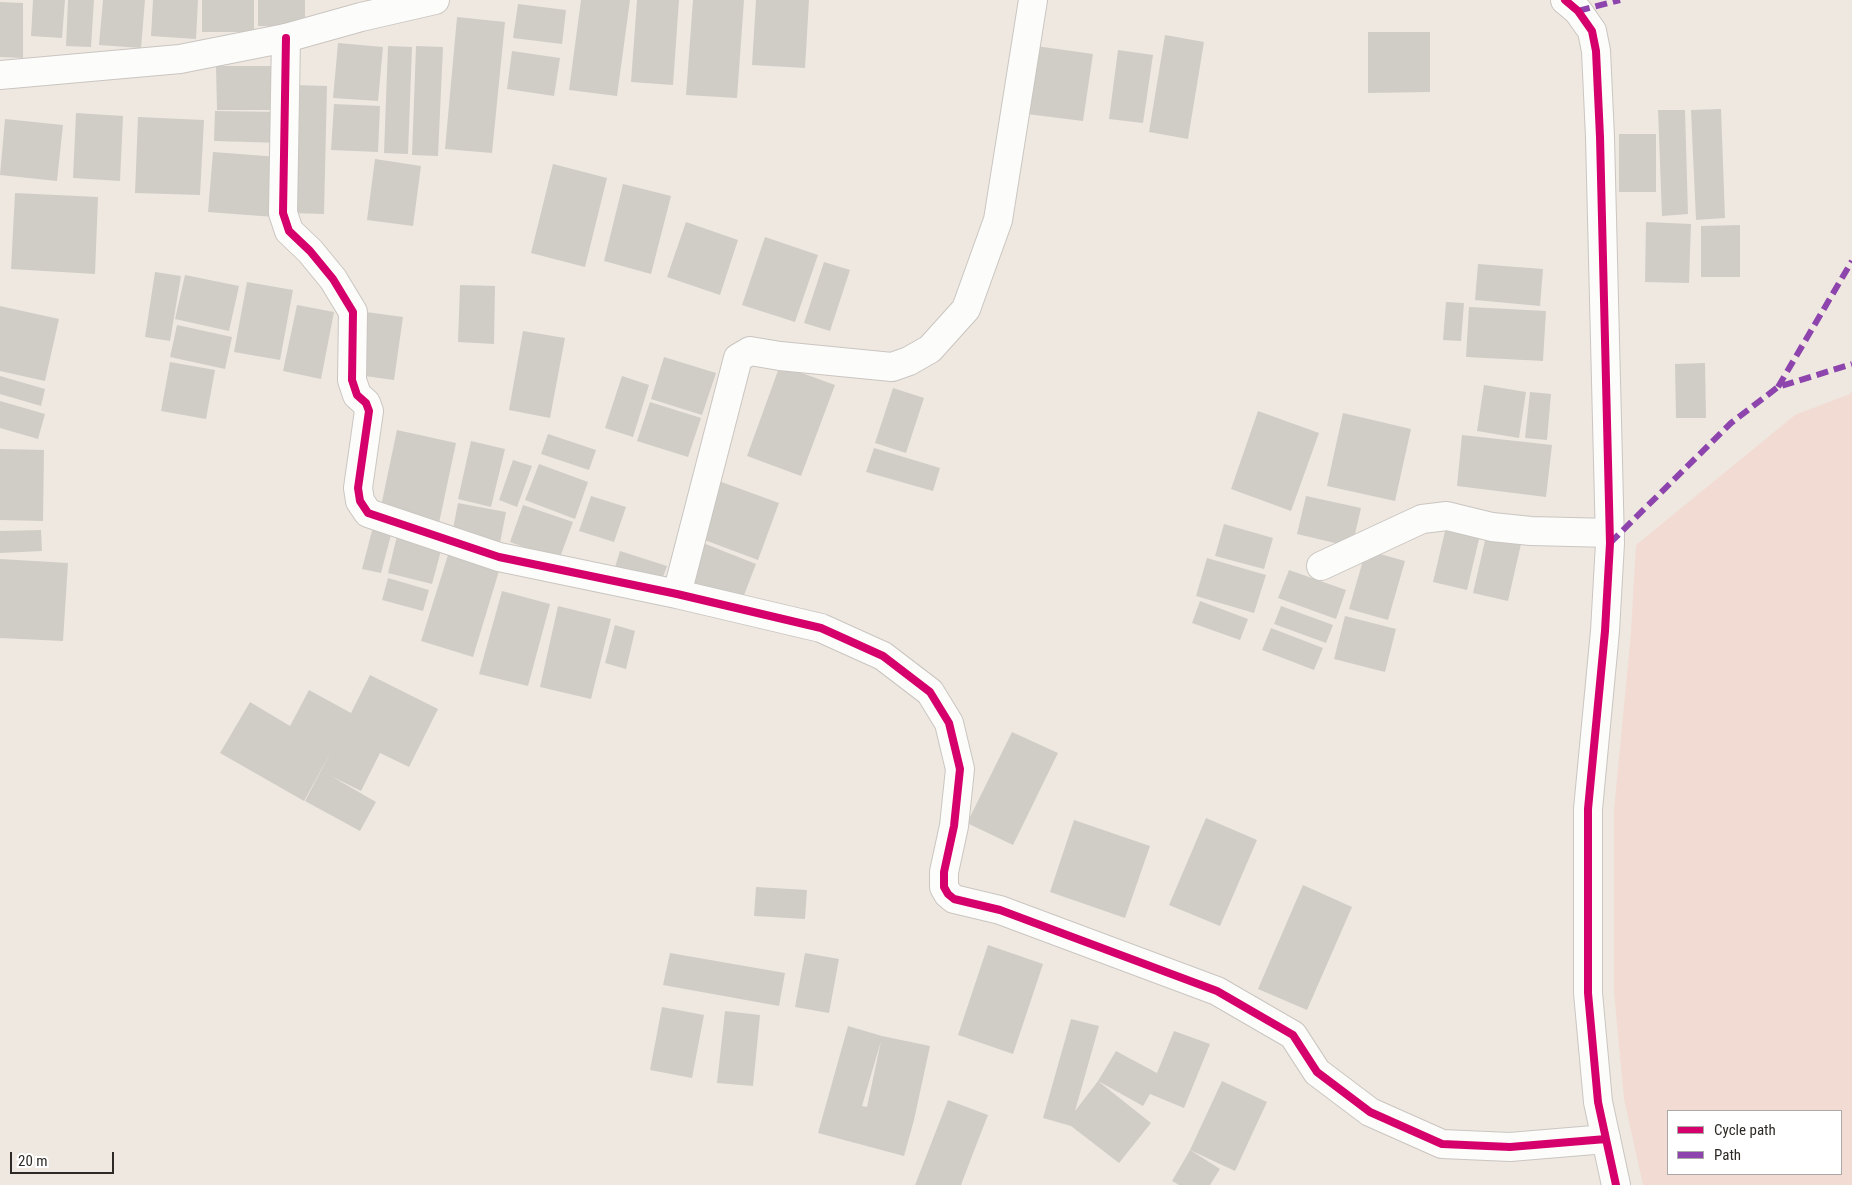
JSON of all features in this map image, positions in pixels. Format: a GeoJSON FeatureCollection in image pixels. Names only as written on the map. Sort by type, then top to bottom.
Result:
{"type":"FeatureCollection","features":[{"type":"Feature","properties":{"kind":"street"},"geometry":{"type":"LineString","coordinates":[[0,75],[180,59],[286,38],[361,8],[435,0]]}},
{"type":"Feature","properties":{"kind":"street"},"geometry":{"type":"LineString","coordinates":[[676,594],[738,358],[750,351],[780,356],[892,366],[909,361],[930,349],[966,308],[998,220],[1033,0]]}},
{"type":"Feature","properties":{"kind":"street"},"geometry":{"type":"LineString","coordinates":[[1565,0],[1578,11],[1592,31],[1596,51],[1600,138],[1610,533],[1605,631],[1588,809],[1588,993],[1598,1102],[1616,1185]]}},
{"type":"Feature","properties":{"kind":"street"},"geometry":{"type":"LineString","coordinates":[[286,38],[283,213],[289,231],[310,251],[333,279],[353,312],[352,380],[357,395],[366,403],[369,411],[358,488],[360,501],[368,513],[499,556],[676,594],[821,628],[883,656],[930,692],[949,723],[960,769],[954,826],[944,872],[944,887],[954,899],[1000,910],[1217,990],[1293,1035],[1317,1072],[1370,1112],[1442,1144],[1510,1147],[1606,1139]]}},
{"type":"Feature","properties":{"kind":"street"},"geometry":{"type":"LineString","coordinates":[[1321,566],[1422,519],[1447,516],[1492,527],[1531,531],[1610,533]]}},
{"type":"Feature","properties":{"kind":"shaded area"},"geometry":{"type":"Polygon","coordinates":[[[1852,391],[1852,1185],[1643,1185],[1624,1099],[1614,992],[1614,810],[1631,633],[1636,545],[1795,415],[1850,394],[1852,391]]]}},
{"type":"Feature","properties":{"kind":"building"},"geometry":{"type":"Polygon","coordinates":[[[33,0],[65,0],[62,38],[31,36],[33,0]]]}},
{"type":"Feature","properties":{"kind":"building"},"geometry":{"type":"Polygon","coordinates":[[[68,0],[94,0],[91,47],[66,46],[68,0]]]}},
{"type":"Feature","properties":{"kind":"building"},"geometry":{"type":"Polygon","coordinates":[[[103,0],[145,0],[141,48],[99,45],[103,0]]]}},
{"type":"Feature","properties":{"kind":"building"},"geometry":{"type":"Polygon","coordinates":[[[153,0],[198,0],[196,39],[151,36],[153,0]]]}},
{"type":"Feature","properties":{"kind":"building"},"geometry":{"type":"Polygon","coordinates":[[[202,0],[254,0],[254,32],[202,32],[202,0]]]}},
{"type":"Feature","properties":{"kind":"building"},"geometry":{"type":"Polygon","coordinates":[[[258,0],[305,0],[305,27],[258,26],[258,0]]]}},
{"type":"Feature","properties":{"kind":"building"},"geometry":{"type":"Polygon","coordinates":[[[581,0],[630,0],[617,96],[569,90],[581,0]]]}},
{"type":"Feature","properties":{"kind":"building"},"geometry":{"type":"Polygon","coordinates":[[[637,0],[679,0],[673,85],[631,82],[637,0]]]}},
{"type":"Feature","properties":{"kind":"building"},"geometry":{"type":"Polygon","coordinates":[[[693,0],[744,0],[737,98],[686,95],[693,0]]]}},
{"type":"Feature","properties":{"kind":"building"},"geometry":{"type":"Polygon","coordinates":[[[756,0],[809,0],[805,68],[752,65],[756,0]]]}},
{"type":"Feature","properties":{"kind":"building"},"geometry":{"type":"Polygon","coordinates":[[[0,2],[23,3],[23,58],[0,57],[0,2]]]}},
{"type":"Feature","properties":{"kind":"building"},"geometry":{"type":"Polygon","coordinates":[[[518,4],[566,10],[562,44],[513,38],[518,4]]]}},
{"type":"Feature","properties":{"kind":"building"},"geometry":{"type":"Polygon","coordinates":[[[457,17],[505,22],[492,153],[445,149],[457,17]]]}},
{"type":"Feature","properties":{"kind":"building"},"geometry":{"type":"Polygon","coordinates":[[[1368,32],[1430,32],[1430,92],[1368,93],[1368,32]]]}},
{"type":"Feature","properties":{"kind":"building"},"geometry":{"type":"Polygon","coordinates":[[[1165,35],[1204,42],[1188,139],[1149,132],[1165,35]]]}},
{"type":"Feature","properties":{"kind":"building"},"geometry":{"type":"Polygon","coordinates":[[[338,43],[383,47],[378,101],[333,98],[338,43]]]}},
{"type":"Feature","properties":{"kind":"building"},"geometry":{"type":"Polygon","coordinates":[[[388,46],[412,47],[408,154],[384,153],[388,46]]]}},
{"type":"Feature","properties":{"kind":"building"},"geometry":{"type":"Polygon","coordinates":[[[416,46],[443,47],[438,156],[412,155],[416,46]]]}},
{"type":"Feature","properties":{"kind":"building"},"geometry":{"type":"Polygon","coordinates":[[[1036,46],[1093,54],[1083,121],[1027,114],[1036,46]]]}},
{"type":"Feature","properties":{"kind":"building"},"geometry":{"type":"Polygon","coordinates":[[[1118,50],[1153,55],[1143,123],[1109,119],[1118,50]]]}},
{"type":"Feature","properties":{"kind":"building"},"geometry":{"type":"Polygon","coordinates":[[[512,51],[560,58],[554,96],[507,89],[512,51]]]}},
{"type":"Feature","properties":{"kind":"building"},"geometry":{"type":"Polygon","coordinates":[[[216,66],[276,66],[276,110],[217,110],[216,66]]]}},
{"type":"Feature","properties":{"kind":"building"},"geometry":{"type":"Polygon","coordinates":[[[295,85],[327,86],[324,214],[291,213],[295,85]]]}},
{"type":"Feature","properties":{"kind":"building"},"geometry":{"type":"Polygon","coordinates":[[[334,104],[380,106],[378,152],[331,150],[334,104]]]}},
{"type":"Feature","properties":{"kind":"building"},"geometry":{"type":"Polygon","coordinates":[[[1721,109],[1725,218],[1696,220],[1691,110],[1721,109]]]}},
{"type":"Feature","properties":{"kind":"building"},"geometry":{"type":"Polygon","coordinates":[[[1658,110],[1685,110],[1688,214],[1662,216],[1658,110]]]}},
{"type":"Feature","properties":{"kind":"building"},"geometry":{"type":"Polygon","coordinates":[[[215,111],[284,112],[283,143],[214,141],[215,111]]]}},
{"type":"Feature","properties":{"kind":"building"},"geometry":{"type":"Polygon","coordinates":[[[76,113],[123,116],[120,181],[73,178],[76,113]]]}},
{"type":"Feature","properties":{"kind":"building"},"geometry":{"type":"Polygon","coordinates":[[[138,117],[204,120],[200,195],[135,193],[138,117]]]}},
{"type":"Feature","properties":{"kind":"building"},"geometry":{"type":"Polygon","coordinates":[[[5,119],[63,125],[57,181],[0,175],[5,119]]]}},
{"type":"Feature","properties":{"kind":"building"},"geometry":{"type":"Polygon","coordinates":[[[1619,134],[1656,134],[1656,192],[1619,192],[1619,134]]]}},
{"type":"Feature","properties":{"kind":"building"},"geometry":{"type":"Polygon","coordinates":[[[213,152],[279,157],[274,217],[208,212],[213,152]]]}},
{"type":"Feature","properties":{"kind":"building"},"geometry":{"type":"Polygon","coordinates":[[[375,159],[421,166],[413,226],[367,220],[375,159]]]}},
{"type":"Feature","properties":{"kind":"building"},"geometry":{"type":"Polygon","coordinates":[[[553,164],[607,178],[585,267],[531,253],[553,164]]]}},
{"type":"Feature","properties":{"kind":"building"},"geometry":{"type":"Polygon","coordinates":[[[623,184],[671,196],[651,274],[604,261],[623,184]]]}},
{"type":"Feature","properties":{"kind":"building"},"geometry":{"type":"Polygon","coordinates":[[[15,193],[98,197],[95,274],[11,269],[15,193]]]}},
{"type":"Feature","properties":{"kind":"building"},"geometry":{"type":"Polygon","coordinates":[[[686,222],[738,240],[720,295],[667,277],[686,222]]]}},
{"type":"Feature","properties":{"kind":"building"},"geometry":{"type":"Polygon","coordinates":[[[1646,222],[1691,224],[1689,283],[1645,282],[1646,222]]]}},
{"type":"Feature","properties":{"kind":"building"},"geometry":{"type":"Polygon","coordinates":[[[1740,225],[1740,277],[1701,277],[1701,226],[1740,225]]]}},
{"type":"Feature","properties":{"kind":"building"},"geometry":{"type":"Polygon","coordinates":[[[765,237],[818,255],[795,322],[742,305],[765,237]]]}},
{"type":"Feature","properties":{"kind":"building"},"geometry":{"type":"Polygon","coordinates":[[[824,262],[850,270],[830,331],[804,323],[824,262]]]}},
{"type":"Feature","properties":{"kind":"building"},"geometry":{"type":"Polygon","coordinates":[[[1478,264],[1543,269],[1540,306],[1475,300],[1478,264]]]}},
{"type":"Feature","properties":{"kind":"building"},"geometry":{"type":"Polygon","coordinates":[[[155,272],[181,276],[170,341],[145,337],[155,272]]]}},
{"type":"Feature","properties":{"kind":"building"},"geometry":{"type":"Polygon","coordinates":[[[185,275],[239,286],[229,331],[175,319],[185,275]]]}},
{"type":"Feature","properties":{"kind":"building"},"geometry":{"type":"Polygon","coordinates":[[[247,282],[293,290],[280,360],[234,352],[247,282]]]}},
{"type":"Feature","properties":{"kind":"building"},"geometry":{"type":"Polygon","coordinates":[[[460,285],[495,286],[494,344],[458,342],[460,285]]]}},
{"type":"Feature","properties":{"kind":"building"},"geometry":{"type":"Polygon","coordinates":[[[1446,302],[1464,303],[1461,341],[1443,340],[1446,302]]]}},
{"type":"Feature","properties":{"kind":"building"},"geometry":{"type":"Polygon","coordinates":[[[297,305],[334,312],[321,379],[283,371],[297,305]]]}},
{"type":"Feature","properties":{"kind":"building"},"geometry":{"type":"Polygon","coordinates":[[[0,306],[59,319],[45,381],[0,371],[0,306]]]}},
{"type":"Feature","properties":{"kind":"building"},"geometry":{"type":"Polygon","coordinates":[[[1469,307],[1546,311],[1543,361],[1466,357],[1469,307]]]}},
{"type":"Feature","properties":{"kind":"building"},"geometry":{"type":"Polygon","coordinates":[[[366,312],[403,317],[394,380],[357,375],[366,312]]]}},
{"type":"Feature","properties":{"kind":"building"},"geometry":{"type":"Polygon","coordinates":[[[177,325],[232,337],[225,369],[170,357],[177,325]]]}},
{"type":"Feature","properties":{"kind":"building"},"geometry":{"type":"Polygon","coordinates":[[[523,331],[565,338],[550,418],[509,410],[523,331]]]}},
{"type":"Feature","properties":{"kind":"building"},"geometry":{"type":"Polygon","coordinates":[[[664,357],[716,373],[702,415],[651,399],[664,357]]]}},
{"type":"Feature","properties":{"kind":"building"},"geometry":{"type":"Polygon","coordinates":[[[170,362],[215,370],[206,419],[161,411],[170,362]]]}},
{"type":"Feature","properties":{"kind":"building"},"geometry":{"type":"Polygon","coordinates":[[[1705,363],[1706,418],[1676,418],[1675,364],[1705,363]]]}},
{"type":"Feature","properties":{"kind":"building"},"geometry":{"type":"Polygon","coordinates":[[[780,365],[835,385],[801,476],[747,456],[780,365]]]}},
{"type":"Feature","properties":{"kind":"building"},"geometry":{"type":"Polygon","coordinates":[[[0,376],[45,389],[41,406],[0,394],[0,376]]]}},
{"type":"Feature","properties":{"kind":"building"},"geometry":{"type":"Polygon","coordinates":[[[622,376],[649,385],[633,437],[605,428],[622,376]]]}},
{"type":"Feature","properties":{"kind":"building"},"geometry":{"type":"Polygon","coordinates":[[[1484,385],[1526,392],[1519,438],[1477,431],[1484,385]]]}},
{"type":"Feature","properties":{"kind":"building"},"geometry":{"type":"Polygon","coordinates":[[[893,388],[924,398],[906,453],[875,443],[893,388]]]}},
{"type":"Feature","properties":{"kind":"building"},"geometry":{"type":"Polygon","coordinates":[[[1530,392],[1551,394],[1547,440],[1525,438],[1530,392]]]}},
{"type":"Feature","properties":{"kind":"building"},"geometry":{"type":"Polygon","coordinates":[[[0,401],[45,414],[38,439],[0,428],[0,401]]]}},
{"type":"Feature","properties":{"kind":"building"},"geometry":{"type":"Polygon","coordinates":[[[650,402],[701,418],[688,457],[637,441],[650,402]]]}},
{"type":"Feature","properties":{"kind":"building"},"geometry":{"type":"Polygon","coordinates":[[[1258,411],[1319,433],[1291,511],[1231,489],[1258,411]]]}},
{"type":"Feature","properties":{"kind":"building"},"geometry":{"type":"Polygon","coordinates":[[[1343,413],[1411,429],[1395,501],[1327,486],[1343,413]]]}},
{"type":"Feature","properties":{"kind":"building"},"geometry":{"type":"Polygon","coordinates":[[[397,430],[456,443],[439,523],[380,511],[397,430]]]}},
{"type":"Feature","properties":{"kind":"building"},"geometry":{"type":"Polygon","coordinates":[[[548,434],[596,450],[589,470],[541,454],[548,434]]]}},
{"type":"Feature","properties":{"kind":"building"},"geometry":{"type":"Polygon","coordinates":[[[1462,435],[1552,445],[1546,497],[1457,486],[1462,435]]]}},
{"type":"Feature","properties":{"kind":"building"},"geometry":{"type":"Polygon","coordinates":[[[471,441],[505,449],[491,507],[458,499],[471,441]]]}},
{"type":"Feature","properties":{"kind":"building"},"geometry":{"type":"Polygon","coordinates":[[[874,448],[940,468],[933,491],[866,472],[874,448]]]}},
{"type":"Feature","properties":{"kind":"building"},"geometry":{"type":"Polygon","coordinates":[[[0,449],[44,450],[43,521],[0,520],[0,449]]]}},
{"type":"Feature","properties":{"kind":"building"},"geometry":{"type":"Polygon","coordinates":[[[513,460],[532,466],[517,507],[499,500],[513,460]]]}},
{"type":"Feature","properties":{"kind":"building"},"geometry":{"type":"Polygon","coordinates":[[[539,464],[588,482],[575,519],[525,500],[539,464]]]}},
{"type":"Feature","properties":{"kind":"building"},"geometry":{"type":"Polygon","coordinates":[[[716,480],[779,503],[758,560],[694,536],[716,480]]]}},
{"type":"Feature","properties":{"kind":"building"},"geometry":{"type":"Polygon","coordinates":[[[591,496],[626,507],[614,542],[579,531],[591,496]]]}},
{"type":"Feature","properties":{"kind":"building"},"geometry":{"type":"Polygon","coordinates":[[[1306,496],[1361,508],[1352,547],[1297,534],[1306,496]]]}},
{"type":"Feature","properties":{"kind":"building"},"geometry":{"type":"Polygon","coordinates":[[[458,503],[506,512],[499,548],[451,539],[458,503]]]}},
{"type":"Feature","properties":{"kind":"building"},"geometry":{"type":"Polygon","coordinates":[[[523,505],[573,522],[559,560],[510,542],[523,505]]]}},
{"type":"Feature","properties":{"kind":"building"},"geometry":{"type":"Polygon","coordinates":[[[1224,524],[1273,538],[1264,569],[1215,556],[1224,524]]]}},
{"type":"Feature","properties":{"kind":"building"},"geometry":{"type":"Polygon","coordinates":[[[373,527],[392,531],[381,573],[362,569],[373,527]]]}},
{"type":"Feature","properties":{"kind":"building"},"geometry":{"type":"Polygon","coordinates":[[[1446,527],[1480,535],[1467,590],[1433,582],[1446,527]]]}},
{"type":"Feature","properties":{"kind":"building"},"geometry":{"type":"Polygon","coordinates":[[[41,530],[42,551],[0,553],[0,531],[41,530]]]}},
{"type":"Feature","properties":{"kind":"building"},"geometry":{"type":"Polygon","coordinates":[[[397,536],[442,547],[432,584],[388,573],[397,536]]]}},
{"type":"Feature","properties":{"kind":"building"},"geometry":{"type":"Polygon","coordinates":[[[1486,536],[1521,544],[1508,601],[1473,593],[1486,536]]]}},
{"type":"Feature","properties":{"kind":"building"},"geometry":{"type":"Polygon","coordinates":[[[698,541],[756,564],[741,603],[682,579],[698,541]]]}},
{"type":"Feature","properties":{"kind":"building"},"geometry":{"type":"Polygon","coordinates":[[[1366,550],[1405,561],[1388,620],[1349,609],[1366,550]]]}},
{"type":"Feature","properties":{"kind":"building"},"geometry":{"type":"Polygon","coordinates":[[[620,551],[667,566],[659,588],[613,574],[620,551]]]}},
{"type":"Feature","properties":{"kind":"building"},"geometry":{"type":"Polygon","coordinates":[[[448,555],[499,571],[473,657],[421,641],[448,555]]]}},
{"type":"Feature","properties":{"kind":"building"},"geometry":{"type":"Polygon","coordinates":[[[1207,558],[1266,575],[1254,613],[1196,596],[1207,558]]]}},
{"type":"Feature","properties":{"kind":"building"},"geometry":{"type":"Polygon","coordinates":[[[0,559],[68,563],[63,641],[0,638],[0,559]]]}},
{"type":"Feature","properties":{"kind":"building"},"geometry":{"type":"Polygon","coordinates":[[[1289,570],[1346,590],[1336,619],[1278,598],[1289,570]]]}},
{"type":"Feature","properties":{"kind":"building"},"geometry":{"type":"Polygon","coordinates":[[[388,578],[429,590],[423,611],[382,600],[388,578]]]}},
{"type":"Feature","properties":{"kind":"building"},"geometry":{"type":"Polygon","coordinates":[[[502,591],[550,604],[528,686],[479,674],[502,591]]]}},
{"type":"Feature","properties":{"kind":"building"},"geometry":{"type":"Polygon","coordinates":[[[1200,601],[1248,619],[1240,640],[1192,623],[1200,601]]]}},
{"type":"Feature","properties":{"kind":"building"},"geometry":{"type":"Polygon","coordinates":[[[558,606],[611,619],[591,699],[540,687],[558,606]]]}},
{"type":"Feature","properties":{"kind":"building"},"geometry":{"type":"Polygon","coordinates":[[[1281,606],[1333,625],[1326,643],[1274,624],[1281,606]]]}},
{"type":"Feature","properties":{"kind":"building"},"geometry":{"type":"Polygon","coordinates":[[[1345,616],[1396,629],[1385,672],[1334,659],[1345,616]]]}},
{"type":"Feature","properties":{"kind":"building"},"geometry":{"type":"Polygon","coordinates":[[[615,625],[635,631],[626,669],[605,663],[615,625]]]}},
{"type":"Feature","properties":{"kind":"building"},"geometry":{"type":"Polygon","coordinates":[[[1271,628],[1323,648],[1314,670],[1262,650],[1271,628]]]}},
{"type":"Feature","properties":{"kind":"building"},"geometry":{"type":"Polygon","coordinates":[[[370,675],[438,709],[409,767],[380,753],[361,791],[331,776],[376,802],[360,831],[305,801],[332,750],[304,801],[220,753],[250,702],[290,726],[309,690],[351,713],[370,675]]]}},
{"type":"Feature","properties":{"kind":"building"},"geometry":{"type":"Polygon","coordinates":[[[1012,732],[1058,753],[1013,845],[967,823],[1012,732]]]}},
{"type":"Feature","properties":{"kind":"building"},"geometry":{"type":"Polygon","coordinates":[[[1206,818],[1257,840],[1220,926],[1169,905],[1206,818]]]}},
{"type":"Feature","properties":{"kind":"building"},"geometry":{"type":"Polygon","coordinates":[[[1074,820],[1150,846],[1125,918],[1050,892],[1074,820]]]}},
{"type":"Feature","properties":{"kind":"building"},"geometry":{"type":"Polygon","coordinates":[[[1303,885],[1352,907],[1307,1010],[1258,989],[1303,885]]]}},
{"type":"Feature","properties":{"kind":"building"},"geometry":{"type":"Polygon","coordinates":[[[756,887],[807,890],[805,919],[754,916],[756,887]]]}},
{"type":"Feature","properties":{"kind":"building"},"geometry":{"type":"Polygon","coordinates":[[[988,945],[1043,964],[1013,1054],[958,1035],[988,945]]]}},
{"type":"Feature","properties":{"kind":"building"},"geometry":{"type":"Polygon","coordinates":[[[670,953],[785,973],[779,1006],[663,985],[670,953]]]}},
{"type":"Feature","properties":{"kind":"building"},"geometry":{"type":"Polygon","coordinates":[[[805,953],[839,959],[829,1013],[795,1007],[805,953]]]}},
{"type":"Feature","properties":{"kind":"building"},"geometry":{"type":"Polygon","coordinates":[[[662,1007],[704,1015],[692,1078],[650,1070],[662,1007]]]}},
{"type":"Feature","properties":{"kind":"building"},"geometry":{"type":"Polygon","coordinates":[[[725,1011],[760,1015],[753,1086],[717,1083],[725,1011]]]}},
{"type":"Feature","properties":{"kind":"building"},"geometry":{"type":"Polygon","coordinates":[[[1071,1019],[1099,1026],[1075,1111],[1098,1081],[1151,1123],[1119,1163],[1071,1126],[1043,1118],[1071,1019]]]}},
{"type":"Feature","properties":{"kind":"building"},"geometry":{"type":"Polygon","coordinates":[[[848,1026],[882,1036],[930,1046],[904,1156],[818,1133],[848,1026]],[[881,1041],[862,1106],[867,1107],[881,1041]]]}},
{"type":"Feature","properties":{"kind":"building"},"geometry":{"type":"Polygon","coordinates":[[[1174,1031],[1210,1044],[1184,1108],[1150,1094],[1143,1106],[1098,1081],[1116,1051],[1157,1073],[1174,1031]]]}},
{"type":"Feature","properties":{"kind":"building"},"geometry":{"type":"Polygon","coordinates":[[[1222,1081],[1267,1102],[1235,1171],[1190,1150],[1222,1081]]]}},
{"type":"Feature","properties":{"kind":"building"},"geometry":{"type":"Polygon","coordinates":[[[948,1100],[988,1115],[961,1185],[915,1185],[948,1100]]]}},
{"type":"Feature","properties":{"kind":"building"},"geometry":{"type":"Polygon","coordinates":[[[1190,1150],[1220,1169],[1210,1185],[1179,1185],[1172,1181],[1190,1150]]]}},
{"type":"Feature","properties":{"kind":"marked path"},"geometry":{"type":"LineString","coordinates":[[1578,11],[1620,0]]}},
{"type":"Feature","properties":{"kind":"marked path"},"geometry":{"type":"LineString","coordinates":[[1778,387],[1852,261]]}},
{"type":"Feature","properties":{"kind":"marked path"},"geometry":{"type":"LineString","coordinates":[[1610,543],[1731,423],[1778,387],[1852,364]]}},
{"type":"Feature","properties":{"kind":"cycle path"},"geometry":{"type":"LineString","coordinates":[[1565,0],[1578,11],[1592,31],[1596,51],[1600,137],[1610,543],[1605,631],[1588,809],[1588,993],[1598,1102],[1616,1185]]}},
{"type":"Feature","properties":{"kind":"cycle path"},"geometry":{"type":"LineString","coordinates":[[286,38],[283,213],[289,231],[310,251],[333,279],[353,312],[352,380],[357,395],[366,403],[369,411],[358,488],[360,501],[368,513],[499,557],[677,594],[821,628],[883,656],[930,692],[949,723],[960,769],[954,826],[944,872],[944,887],[954,899],[1000,910],[1217,991],[1293,1035],[1317,1072],[1370,1112],[1442,1144],[1510,1147],[1606,1139]]}}]}
